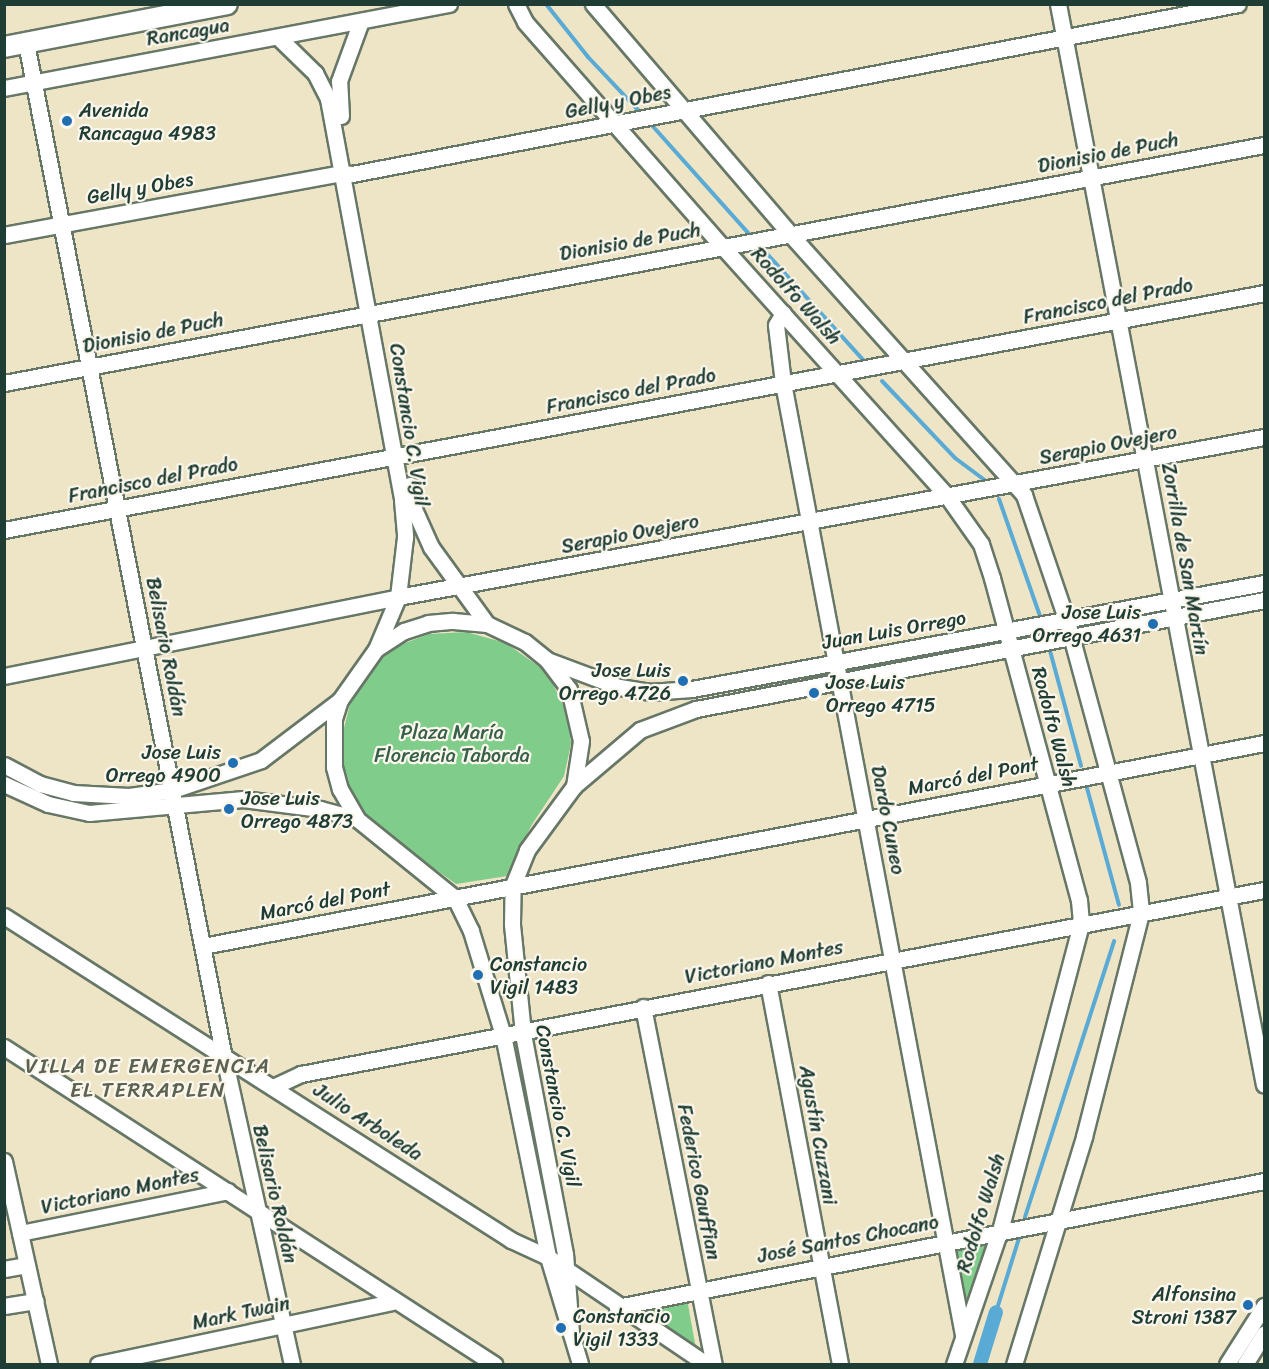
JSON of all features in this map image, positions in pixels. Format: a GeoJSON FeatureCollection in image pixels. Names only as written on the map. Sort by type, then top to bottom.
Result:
{"type":"FeatureCollection","features":[{"type":"Feature","properties":{"kind":"main road"},"geometry":{"type":"LineString","coordinates":[[4,47],[227,4]]}},
{"type":"Feature","properties":{"kind":"street","name":"Rancagua"},"geometry":{"type":"LineString","coordinates":[[4,88],[449,4]]}},
{"type":"Feature","properties":{"kind":"street","name":"Rodolfo Walsh"},"geometry":{"type":"LineString","coordinates":[[516,4],[525,22],[722,246],[947,496],[981,544],[1012,648],[1079,900],[1081,924],[1000,1230],[954,1365]]}},
{"type":"Feature","properties":{"kind":"street","name":"Rodolfo Walsh"},"geometry":{"type":"LineString","coordinates":[[593,4],[790,234],[1016,484],[1030,506],[1069,628],[1138,883],[1141,913],[1084,1137],[1014,1365]]}},
{"type":"Feature","properties":{"kind":"street","name":"Zorrilla de San Martín"},"geometry":{"type":"LineString","coordinates":[[1058,4],[1227,897],[1260,1038],[1264,1085]]}},
{"type":"Feature","properties":{"kind":"street","name":"Gelly y Obes"},"geometry":{"type":"LineString","coordinates":[[4,235],[615,124],[1238,4]]}},
{"type":"Feature","properties":{"kind":"street","name":"Constancio C. Vigil"},"geometry":{"type":"LineString","coordinates":[[361,21],[343,65],[338,97],[347,173],[401,455],[414,509],[431,548],[487,624]]}},
{"type":"Feature","properties":{"kind":"street","name":"Constancio C. Vigil"},"geometry":{"type":"LineString","coordinates":[[278,37],[323,87],[347,173]]}},
{"type":"Feature","properties":{"kind":"street","name":"Belisario Roldán"},"geometry":{"type":"LineString","coordinates":[[26,43],[146,647],[223,1053],[292,1365]]}},
{"type":"Feature","properties":{"kind":"street","name":"Dionisio de Puch"},"geometry":{"type":"LineString","coordinates":[[4,383],[373,311],[1264,145]]}},
{"type":"Feature","properties":{"kind":"street","name":"Francisco del Prado"},"geometry":{"type":"LineString","coordinates":[[4,530],[1264,293]]}},
{"type":"Feature","properties":{"kind":"street","name":"Dardo Cuneo"},"geometry":{"type":"LineString","coordinates":[[783,313],[776,325],[783,383],[834,662],[894,959],[963,1338]]}},
{"type":"Feature","properties":{"kind":"street","name":"Serapio Ovejero"},"geometry":{"type":"LineString","coordinates":[[4,676],[398,597],[1264,437]]}},
{"type":"Feature","properties":{"kind":"street","name":"Constancio C. Vigil"},"geometry":{"type":"LineString","coordinates":[[357,819],[340,789],[334,767],[332,732],[340,700],[376,650],[398,597],[405,537],[401,455]]}},
{"type":"Feature","properties":{"kind":"street","name":"Juan Luis Orrego"},"geometry":{"type":"LineString","coordinates":[[547,660],[619,687],[649,692],[692,689],[1007,631],[1069,628],[1259,593]]}},
{"type":"Feature","properties":{"kind":"street"},"geometry":{"type":"LineString","coordinates":[[376,650],[404,631],[428,623],[487,624],[525,642],[547,660],[569,689],[577,714],[581,741],[574,786]]}},
{"type":"Feature","properties":{"kind":"street","name":"Juan Luis Orrego"},"geometry":{"type":"LineString","coordinates":[[513,885],[537,835],[574,786],[621,743],[669,718],[839,681],[1012,648],[1069,628]]}},
{"type":"Feature","properties":{"kind":"street"},"geometry":{"type":"LineString","coordinates":[[4,765],[40,784],[74,793],[129,796],[173,790],[261,760],[340,700]]}},
{"type":"Feature","properties":{"kind":"street","name":"Marcó del Pont"},"geometry":{"type":"LineString","coordinates":[[203,946],[1264,743]]}},
{"type":"Feature","properties":{"kind":"street"},"geometry":{"type":"LineString","coordinates":[[4,784],[48,804],[89,813],[218,800],[275,800],[357,819],[455,898]]}},
{"type":"Feature","properties":{"kind":"street","name":"Constancio C. Vigil"},"geometry":{"type":"LineString","coordinates":[[513,885],[512,952],[523,1033],[568,1274],[571,1333]]}},
{"type":"Feature","properties":{"kind":"street","name":"Victoriano Montes"},"geometry":{"type":"LineString","coordinates":[[274,1086],[301,1074],[1264,890]]}},
{"type":"Feature","properties":{"kind":"street","name":"Constancio C. Vigil"},"geometry":{"type":"LineString","coordinates":[[455,898],[471,931],[503,1035],[548,1257],[580,1365]]}},
{"type":"Feature","properties":{"kind":"street","name":"Julio Arboleda"},"geometry":{"type":"LineString","coordinates":[[4,916],[223,1053],[511,1240],[548,1257],[568,1274],[706,1365]]}},
{"type":"Feature","properties":{"kind":"street","name":"Agustín Cuzzani"},"geometry":{"type":"LineString","coordinates":[[768,983],[840,1365]]}},
{"type":"Feature","properties":{"kind":"street","name":"Federico Gauffian"},"geometry":{"type":"LineString","coordinates":[[643,1007],[714,1365]]}},
{"type":"Feature","properties":{"kind":"street"},"geometry":{"type":"LineString","coordinates":[[4,1047],[228,1191],[392,1302],[494,1365]]}},
{"type":"Feature","properties":{"kind":"street"},"geometry":{"type":"LineString","coordinates":[[4,1161],[49,1365]]}},
{"type":"Feature","properties":{"kind":"street","name":"José Santos Chocano"},"geometry":{"type":"LineString","coordinates":[[617,1307],[1060,1218],[1264,1181]]}},
{"type":"Feature","properties":{"kind":"street","name":"Victoriano Montes"},"geometry":{"type":"LineString","coordinates":[[20,1233],[228,1191]]}},
{"type":"Feature","properties":{"kind":"street"},"geometry":{"type":"LineString","coordinates":[[4,1269],[27,1265]]}},
{"type":"Feature","properties":{"kind":"street"},"geometry":{"type":"LineString","coordinates":[[4,1306],[36,1301]]}},
{"type":"Feature","properties":{"kind":"street","name":"Mark Twain"},"geometry":{"type":"LineString","coordinates":[[98,1365],[392,1302]]}},
{"type":"Feature","properties":{"kind":"street"},"geometry":{"type":"LineString","coordinates":[[1227,1365],[1264,1306]]}},
{"type":"Feature","properties":{"kind":"street"},"geometry":{"type":"LineString","coordinates":[[1245,1365],[1264,1334]]}},
{"type":"Feature","properties":{"kind":"green space","name":"Plaza María Florencia Taborda"},"geometry":{"type":"Polygon","coordinates":[[[466,632],[506,643],[548,673],[568,716],[571,744],[564,776],[531,826],[507,876],[456,884],[371,823],[354,802],[343,776],[339,747],[353,693],[371,666],[397,646],[429,634],[466,632]]]}},
{"type":"Feature","properties":{"kind":"green space"},"geometry":{"type":"Polygon","coordinates":[[[989,1240],[965,1311],[952,1249],[989,1240]]]}},
{"type":"Feature","properties":{"kind":"green space"},"geometry":{"type":"Polygon","coordinates":[[[687,1299],[696,1349],[633,1309],[687,1299]]]}},
{"type":"Feature","properties":{"kind":"waterway"},"geometry":{"type":"LineString","coordinates":[[546,4],[588,57],[639,111]]}},
{"type":"Feature","properties":{"kind":"waterway"},"geometry":{"type":"LineString","coordinates":[[649,122],[750,235]]}},
{"type":"Feature","properties":{"kind":"waterway"},"geometry":{"type":"LineString","coordinates":[[759,245],[866,363]]}},
{"type":"Feature","properties":{"kind":"waterway"},"geometry":{"type":"LineString","coordinates":[[882,381],[955,458],[990,484]]}},
{"type":"Feature","properties":{"kind":"waterway"},"geometry":{"type":"LineString","coordinates":[[999,499],[1040,616]]}},
{"type":"Feature","properties":{"kind":"waterway"},"geometry":{"type":"LineString","coordinates":[[1049,647],[1081,766]]}},
{"type":"Feature","properties":{"kind":"waterway"},"geometry":{"type":"LineString","coordinates":[[1087,788],[1119,905]]}},
{"type":"Feature","properties":{"kind":"waterway"},"geometry":{"type":"LineString","coordinates":[[1025,1217],[1114,941]]}},
{"type":"Feature","properties":{"kind":"waterway"},"geometry":{"type":"LineString","coordinates":[[996,1312],[1019,1238]]}},
{"type":"Feature","properties":{"kind":"waterway"},"geometry":{"type":"LineString","coordinates":[[980,1364],[996,1312]]}},
{"type":"Feature","properties":{"kind":"place","name":"Avenida Rancagua 4983"},"geometry":{"type":"Point","coordinates":[67,121]}},
{"type":"Feature","properties":{"kind":"place","name":"Jose Luis Orrego 4631"},"geometry":{"type":"Point","coordinates":[1153,624]}},
{"type":"Feature","properties":{"kind":"place","name":"Jose Luis Orrego 4726"},"geometry":{"type":"Point","coordinates":[683,681]}},
{"type":"Feature","properties":{"kind":"place","name":"Jose Luis Orrego 4715"},"geometry":{"type":"Point","coordinates":[814,693]}},
{"type":"Feature","properties":{"kind":"place","name":"Jose Luis Orrego 4900"},"geometry":{"type":"Point","coordinates":[233,763]}},
{"type":"Feature","properties":{"kind":"place","name":"Jose Luis Orrego 4873"},"geometry":{"type":"Point","coordinates":[229,809]}},
{"type":"Feature","properties":{"kind":"place","name":"Constancio Vigil 1483"},"geometry":{"type":"Point","coordinates":[478,975]}},
{"type":"Feature","properties":{"kind":"place","name":"Alfonsina Stroni 1387"},"geometry":{"type":"Point","coordinates":[1248,1305]}},
{"type":"Feature","properties":{"kind":"place","name":"Constancio Vigil 1333"},"geometry":{"type":"Point","coordinates":[561,1328]}},
{"type":"Feature","properties":{"kind":"district","name":"VILLA DE EMERGENCIA EL TERRAPLEN"},"geometry":{"type":"Point","coordinates":[148,1078]}}]}
